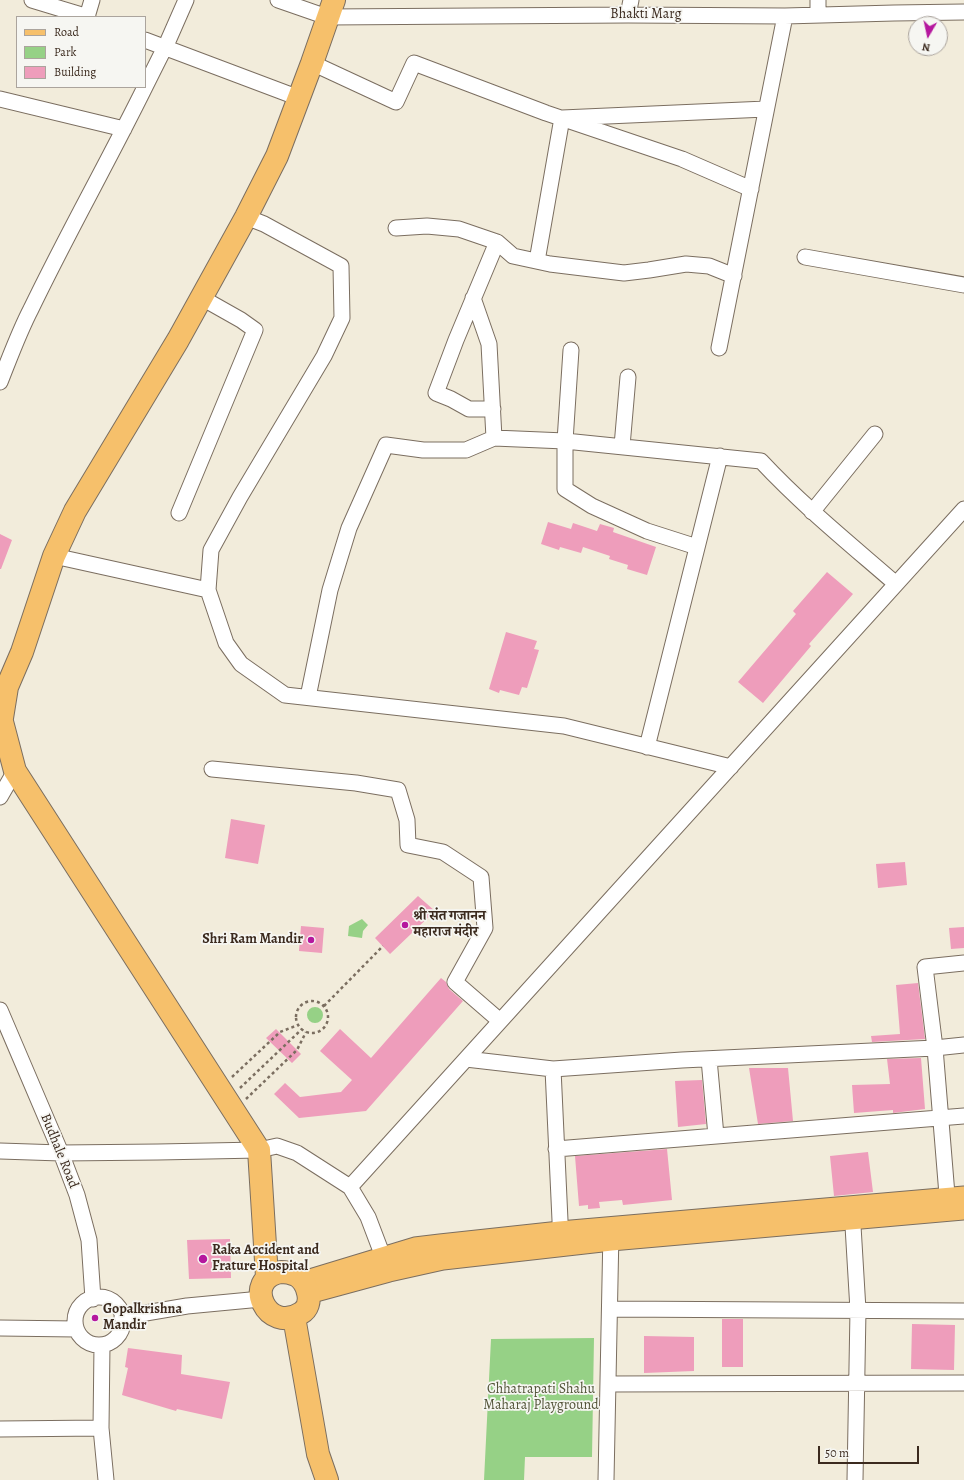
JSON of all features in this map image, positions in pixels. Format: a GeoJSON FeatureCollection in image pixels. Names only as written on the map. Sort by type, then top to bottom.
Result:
{"type":"FeatureCollection","features":[{"type":"Feature","properties":{"kind":"highway"},"geometry":{"type":"LineString","coordinates":[[267,1277],[275,1273],[289,1273],[296,1275],[306,1287],[309,1306],[306,1310],[294,1317],[285,1318],[277,1317],[264,1306],[261,1299],[262,1287],[267,1277],[259,1150],[15,771],[1,716],[7,688],[22,652],[54,556],[75,511],[178,340],[246,217],[277,156],[331,9]]}},
{"type":"Feature","properties":{"kind":"highway"},"geometry":{"type":"LineString","coordinates":[[294,1317],[318,1454],[327,1480]]}},
{"type":"Feature","properties":{"kind":"main road"},"geometry":{"type":"LineString","coordinates":[[306,1287],[386,1265],[443,1260],[561,1238],[956,1203]]}},
{"type":"Feature","properties":{"kind":"street"},"geometry":{"type":"LineString","coordinates":[[32,0],[85,16]]}},
{"type":"Feature","properties":{"kind":"street"},"geometry":{"type":"LineString","coordinates":[[88,16],[92,0]]}},
{"type":"Feature","properties":{"kind":"street"},"geometry":{"type":"LineString","coordinates":[[146,85],[186,0]]}},
{"type":"Feature","properties":{"kind":"street","name":"Bhakti Marg"},"geometry":{"type":"LineString","coordinates":[[278,0],[331,9],[628,15],[784,16],[818,7],[895,6],[964,12]]}},
{"type":"Feature","properties":{"kind":"street"},"geometry":{"type":"LineString","coordinates":[[628,15],[632,0]]}},
{"type":"Feature","properties":{"kind":"street"},"geometry":{"type":"LineString","coordinates":[[719,348],[784,16]]}},
{"type":"Feature","properties":{"kind":"street"},"geometry":{"type":"LineString","coordinates":[[146,40],[299,98]]}},
{"type":"Feature","properties":{"kind":"street"},"geometry":{"type":"LineString","coordinates":[[312,63],[396,102],[414,63],[562,118],[682,159],[751,189]]}},
{"type":"Feature","properties":{"kind":"street"},"geometry":{"type":"LineString","coordinates":[[0,382],[33,304],[144,88]]}},
{"type":"Feature","properties":{"kind":"street"},"geometry":{"type":"LineString","coordinates":[[0,99],[124,129]]}},
{"type":"Feature","properties":{"kind":"street"},"geometry":{"type":"LineString","coordinates":[[562,118],[766,109]]}},
{"type":"Feature","properties":{"kind":"street"},"geometry":{"type":"LineString","coordinates":[[537,261],[562,118]]}},
{"type":"Feature","properties":{"kind":"street"},"geometry":{"type":"LineString","coordinates":[[246,217],[264,224],[342,266],[342,318],[324,356],[240,497],[211,550],[208,590],[226,643],[241,664],[285,695],[564,726],[731,767]]}},
{"type":"Feature","properties":{"kind":"street"},"geometry":{"type":"LineString","coordinates":[[396,228],[427,226],[459,229],[497,242],[513,256],[537,261],[624,273],[686,264],[709,266],[734,276]]}},
{"type":"Feature","properties":{"kind":"street"},"geometry":{"type":"LineString","coordinates":[[493,409],[469,409],[436,393],[473,298],[497,242]]}},
{"type":"Feature","properties":{"kind":"street"},"geometry":{"type":"LineString","coordinates":[[805,257],[964,285]]}},
{"type":"Feature","properties":{"kind":"street"},"geometry":{"type":"LineString","coordinates":[[179,513],[255,330],[241,320],[202,298]]}},
{"type":"Feature","properties":{"kind":"street"},"geometry":{"type":"LineString","coordinates":[[473,298],[489,344],[494,438]]}},
{"type":"Feature","properties":{"kind":"street"},"geometry":{"type":"LineString","coordinates":[[571,350],[565,441],[565,489],[592,506],[647,532],[698,547]]}},
{"type":"Feature","properties":{"kind":"street"},"geometry":{"type":"LineString","coordinates":[[622,446],[628,377]]}},
{"type":"Feature","properties":{"kind":"street"},"geometry":{"type":"LineString","coordinates":[[812,512],[875,434]]}},
{"type":"Feature","properties":{"kind":"street"},"geometry":{"type":"LineString","coordinates":[[308,697],[330,590],[349,528],[386,445],[423,450],[466,450],[494,438],[565,441],[761,461],[784,486],[812,512],[896,584]]}},
{"type":"Feature","properties":{"kind":"street"},"geometry":{"type":"LineString","coordinates":[[647,747],[720,456]]}},
{"type":"Feature","properties":{"kind":"street"},"geometry":{"type":"LineString","coordinates":[[350,1187],[964,509]]}},
{"type":"Feature","properties":{"kind":"street"},"geometry":{"type":"LineString","coordinates":[[54,556],[208,590]]}},
{"type":"Feature","properties":{"kind":"street"},"geometry":{"type":"LineString","coordinates":[[212,769],[356,783],[398,790],[407,820],[408,845],[443,852],[481,877],[484,928],[455,982],[500,1022]]}},
{"type":"Feature","properties":{"kind":"street"},"geometry":{"type":"LineString","coordinates":[[0,797],[15,771]]}},
{"type":"Feature","properties":{"kind":"street"},"geometry":{"type":"LineString","coordinates":[[956,1203],[941,1118],[935,1048],[925,967],[964,963]]}},
{"type":"Feature","properties":{"kind":"street","name":"Budhale Road"},"geometry":{"type":"LineString","coordinates":[[0,1010],[61,1153],[77,1195],[89,1240],[93,1298]]}},
{"type":"Feature","properties":{"kind":"street"},"geometry":{"type":"LineString","coordinates":[[466,1059],[553,1069],[709,1059],[935,1048],[964,1045]]}},
{"type":"Feature","properties":{"kind":"street"},"geometry":{"type":"LineString","coordinates":[[709,1059],[716,1136]]}},
{"type":"Feature","properties":{"kind":"street"},"geometry":{"type":"LineString","coordinates":[[553,1069],[561,1238]]}},
{"type":"Feature","properties":{"kind":"street"},"geometry":{"type":"LineString","coordinates":[[556,1149],[964,1116]]}},
{"type":"Feature","properties":{"kind":"street"},"geometry":{"type":"LineString","coordinates":[[1,1154],[259,1150],[277,1146],[297,1153],[350,1187],[368,1217],[386,1265]]}},
{"type":"Feature","properties":{"kind":"street"},"geometry":{"type":"LineString","coordinates":[[853,1213],[858,1310],[855,1480]]}},
{"type":"Feature","properties":{"kind":"street"},"geometry":{"type":"LineString","coordinates":[[606,1480],[611,1234]]}},
{"type":"Feature","properties":{"kind":"street"},"geometry":{"type":"LineString","coordinates":[[93,1298],[101,1298],[115,1304],[122,1317],[120,1332],[109,1343],[102,1345],[86,1342],[76,1330],[76,1314],[80,1307],[93,1298]]}},
{"type":"Feature","properties":{"kind":"street"},"geometry":{"type":"LineString","coordinates":[[122,1317],[187,1306],[261,1299]]}},
{"type":"Feature","properties":{"kind":"street"},"geometry":{"type":"LineString","coordinates":[[610,1309],[964,1311]]}},
{"type":"Feature","properties":{"kind":"street"},"geometry":{"type":"LineString","coordinates":[[0,1328],[76,1330]]}},
{"type":"Feature","properties":{"kind":"street"},"geometry":{"type":"LineString","coordinates":[[102,1345],[101,1428],[106,1480]]}},
{"type":"Feature","properties":{"kind":"street"},"geometry":{"type":"LineString","coordinates":[[608,1384],[964,1383]]}},
{"type":"Feature","properties":{"kind":"street"},"geometry":{"type":"LineString","coordinates":[[0,1429],[101,1428]]}},
{"type":"Feature","properties":{"kind":"path"},"geometry":{"type":"LineString","coordinates":[[324,1006],[383,946]]}},
{"type":"Feature","properties":{"kind":"path"},"geometry":{"type":"LineString","coordinates":[[314,1001],[324,1006],[329,1016],[326,1026],[318,1032],[306,1032],[298,1025],[296,1017],[297,1012],[304,1003],[314,1001]]}},
{"type":"Feature","properties":{"kind":"path"},"geometry":{"type":"LineString","coordinates":[[229,1080],[280,1032],[298,1025]]}},
{"type":"Feature","properties":{"kind":"path"},"geometry":{"type":"LineString","coordinates":[[240,1088],[302,1029]]}},
{"type":"Feature","properties":{"kind":"path"},"geometry":{"type":"LineString","coordinates":[[242,1103],[298,1050],[306,1032]]}},
{"type":"Feature","properties":{"kind":"green space"},"geometry":{"type":"Polygon","coordinates":[[[362,919],[368,925],[363,931],[362,938],[348,936],[349,926],[362,919]]]}},
{"type":"Feature","properties":{"kind":"green space"},"geometry":{"type":"Polygon","coordinates":[[[315,1007],[322,1012],[323,1015],[318,1022],[315,1023],[308,1018],[307,1015],[312,1008],[315,1007]]]}},
{"type":"Feature","properties":{"kind":"green space","name":"Chhatrapati Shahu Maharaj Playground"},"geometry":{"type":"Polygon","coordinates":[[[594,1338],[592,1457],[525,1457],[524,1480],[484,1480],[491,1339],[594,1338]]]}},
{"type":"Feature","properties":{"kind":"building"},"geometry":{"type":"Polygon","coordinates":[[[548,522],[571,529],[573,523],[597,531],[600,524],[614,528],[613,532],[656,547],[647,575],[627,569],[628,565],[609,559],[610,556],[583,547],[581,553],[560,547],[559,550],[541,544],[548,522]]]}},
{"type":"Feature","properties":{"kind":"building"},"geometry":{"type":"Polygon","coordinates":[[[0,534],[12,540],[1,569],[0,569],[0,534]]]}},
{"type":"Feature","properties":{"kind":"building"},"geometry":{"type":"Polygon","coordinates":[[[827,572],[853,594],[809,644],[811,646],[763,703],[738,682],[796,614],[793,611],[827,572]]]}},
{"type":"Feature","properties":{"kind":"building"},"geometry":{"type":"Polygon","coordinates":[[[506,632],[537,641],[534,649],[539,650],[527,688],[522,687],[519,695],[500,690],[499,693],[489,689],[506,632]]]}},
{"type":"Feature","properties":{"kind":"building"},"geometry":{"type":"Polygon","coordinates":[[[231,819],[265,825],[258,864],[225,858],[231,819]]]}},
{"type":"Feature","properties":{"kind":"building"},"geometry":{"type":"Polygon","coordinates":[[[905,862],[907,885],[878,888],[876,864],[905,862]]]}},
{"type":"Feature","properties":{"kind":"building","name":"श्री संंत गजानन महाराज मंदीर"},"geometry":{"type":"Polygon","coordinates":[[[418,896],[435,911],[390,954],[375,938],[418,896]]]}},
{"type":"Feature","properties":{"kind":"building","name":"Shri Ram Mandir"},"geometry":{"type":"Polygon","coordinates":[[[301,926],[324,928],[322,953],[299,951],[301,926]]]}},
{"type":"Feature","properties":{"kind":"building"},"geometry":{"type":"Polygon","coordinates":[[[964,927],[964,948],[951,949],[949,928],[964,927]]]}},
{"type":"Feature","properties":{"kind":"building"},"geometry":{"type":"Polygon","coordinates":[[[441,978],[446,982],[449,989],[463,1001],[366,1111],[299,1118],[274,1094],[285,1083],[300,1097],[341,1092],[352,1080],[320,1051],[340,1029],[371,1058],[441,978]]]}},
{"type":"Feature","properties":{"kind":"building"},"geometry":{"type":"Polygon","coordinates":[[[918,983],[925,1039],[872,1042],[871,1036],[900,1034],[896,985],[918,983]]]}},
{"type":"Feature","properties":{"kind":"building"},"geometry":{"type":"Polygon","coordinates":[[[276,1029],[301,1054],[292,1063],[266,1038],[276,1029]]]}},
{"type":"Feature","properties":{"kind":"building"},"geometry":{"type":"Polygon","coordinates":[[[921,1058],[925,1109],[893,1113],[893,1110],[854,1113],[852,1085],[890,1084],[887,1059],[921,1058]]]}},
{"type":"Feature","properties":{"kind":"building"},"geometry":{"type":"Polygon","coordinates":[[[749,1068],[788,1068],[793,1121],[758,1124],[749,1068]]]}},
{"type":"Feature","properties":{"kind":"building"},"geometry":{"type":"Polygon","coordinates":[[[702,1080],[706,1124],[678,1127],[675,1081],[702,1080]]]}},
{"type":"Feature","properties":{"kind":"building"},"geometry":{"type":"Polygon","coordinates":[[[667,1149],[672,1200],[623,1205],[622,1200],[599,1202],[600,1208],[588,1209],[588,1205],[579,1206],[575,1156],[667,1149]]]}},
{"type":"Feature","properties":{"kind":"building"},"geometry":{"type":"Polygon","coordinates":[[[868,1152],[873,1192],[834,1196],[830,1156],[868,1152]]]}},
{"type":"Feature","properties":{"kind":"building"},"geometry":{"type":"Polygon","coordinates":[[[230,1239],[231,1278],[189,1279],[187,1240],[230,1239]]]}},
{"type":"Feature","properties":{"kind":"building"},"geometry":{"type":"Polygon","coordinates":[[[722,1319],[743,1319],[743,1367],[722,1367],[722,1319]]]}},
{"type":"Feature","properties":{"kind":"building"},"geometry":{"type":"Polygon","coordinates":[[[912,1324],[955,1325],[954,1370],[911,1369],[912,1324]]]}},
{"type":"Feature","properties":{"kind":"building"},"geometry":{"type":"Polygon","coordinates":[[[644,1336],[694,1337],[694,1371],[644,1373],[644,1336]]]}},
{"type":"Feature","properties":{"kind":"building"},"geometry":{"type":"Polygon","coordinates":[[[128,1348],[182,1355],[181,1374],[230,1382],[222,1419],[177,1409],[176,1411],[122,1395],[128,1368],[125,1367],[128,1348]]]}},
{"type":"Feature","properties":{"kind":"place","name":"श्री संंत गजानन महाराज मंदीर"},"geometry":{"type":"Point","coordinates":[405,925]}},
{"type":"Feature","properties":{"kind":"place","name":"Shri Ram Mandir"},"geometry":{"type":"Point","coordinates":[311,940]}},
{"type":"Feature","properties":{"kind":"place","name":"Raka Accident and Frature Hospital"},"geometry":{"type":"Point","coordinates":[203,1259]}},
{"type":"Feature","properties":{"kind":"place","name":"Gopalkrishna Mandir"},"geometry":{"type":"Point","coordinates":[95,1318]}}]}
